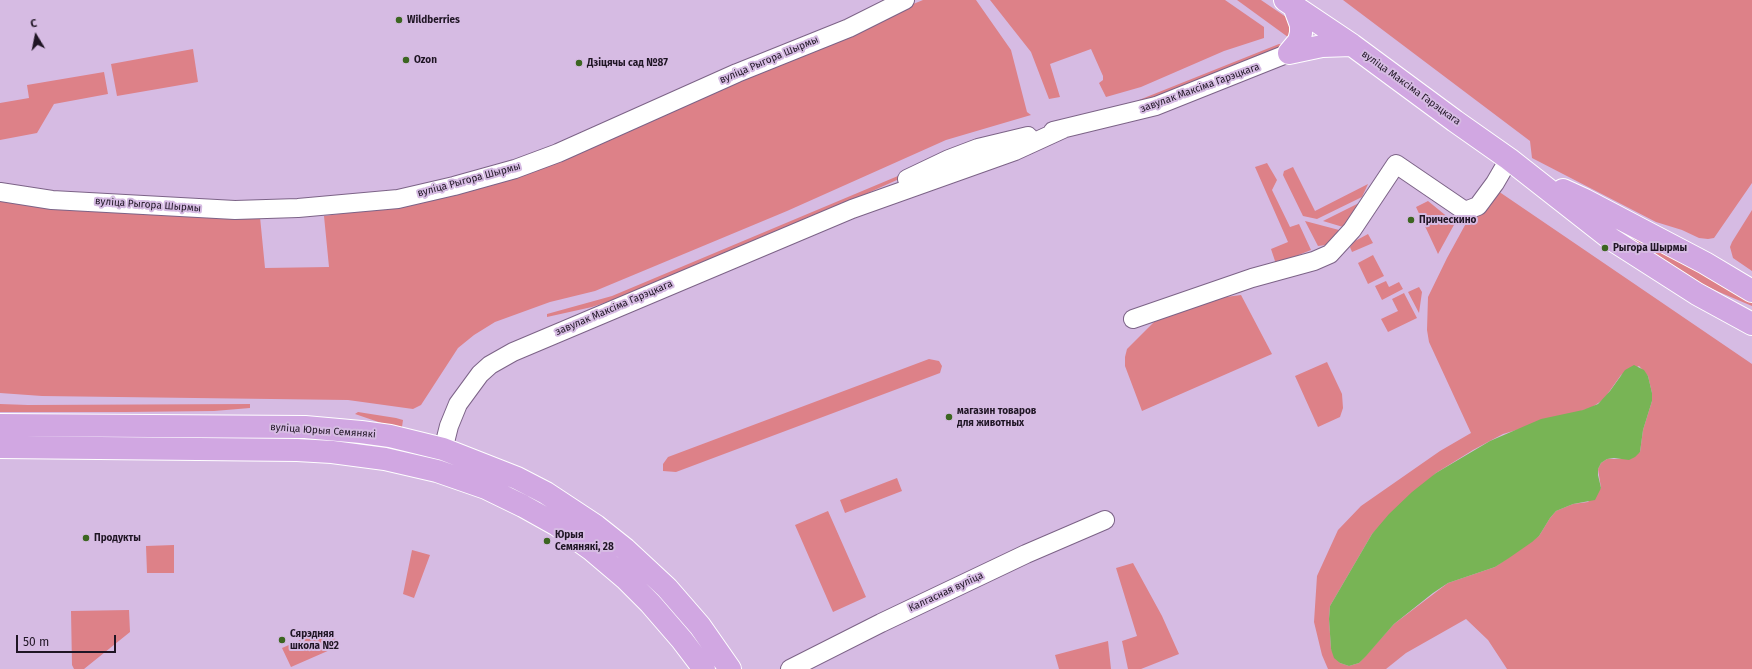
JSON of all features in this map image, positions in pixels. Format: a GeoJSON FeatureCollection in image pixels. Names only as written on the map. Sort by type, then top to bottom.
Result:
{"type":"FeatureCollection","features":[{"type":"Feature","properties":{"kind":"main road","name":"вуліца Максіма Гарэцкага"},"geometry":{"type":"LineString","coordinates":[[1289,3],[1352,45],[1455,122],[1509,159],[1611,238],[1697,294],[1752,324]]}},
{"type":"Feature","properties":{"kind":"main road"},"geometry":{"type":"LineString","coordinates":[[1289,3],[1301,25],[1301,33],[1299,42],[1289,54]]}},
{"type":"Feature","properties":{"kind":"main road"},"geometry":{"type":"LineString","coordinates":[[1289,54],[1322,46],[1352,45]]}},
{"type":"Feature","properties":{"kind":"main road","name":"вуліца Максіма Гарэцкага"},"geometry":{"type":"LineString","coordinates":[[1535,179],[1585,200],[1705,263],[1752,291]]}},
{"type":"Feature","properties":{"kind":"main road","name":"вуліца Юрыя Семянякі"},"geometry":{"type":"LineString","coordinates":[[0,425],[305,427],[390,436],[443,450],[517,478],[546,493],[596,526],[625,549],[667,588],[700,626],[730,669]]}},
{"type":"Feature","properties":{"kind":"main road","name":"вуліца Юрыя Семянякі"},"geometry":{"type":"LineString","coordinates":[[0,447],[297,450],[332,452],[378,458],[437,471],[486,488],[523,506],[557,525],[592,550],[625,578],[650,603],[682,640],[704,669]]}},
{"type":"Feature","properties":{"kind":"street","name":"вуліца Рыгора Шырмы"},"geometry":{"type":"LineString","coordinates":[[0,192],[52,200],[235,210],[298,208],[398,199],[454,186],[515,169],[558,153],[737,73],[849,28],[905,0]]}},
{"type":"Feature","properties":{"kind":"street","name":"завулак Максіма Гарэцкага"},"geometry":{"type":"LineString","coordinates":[[437,471],[458,404],[480,374],[490,365],[513,352],[852,209],[911,177],[971,151],[1012,139],[1063,129],[1156,106],[1289,54]]}},
{"type":"Feature","properties":{"kind":"street"},"geometry":{"type":"LineString","coordinates":[[1133,319],[1252,278],[1314,261],[1330,254],[1352,230],[1396,164],[1465,211],[1478,206],[1495,183],[1509,159]]}},
{"type":"Feature","properties":{"kind":"street","name":"Калгасная вуліца"},"geometry":{"type":"LineString","coordinates":[[790,669],[881,622],[1026,554],[1105,520]]}},
{"type":"Feature","properties":{"kind":"shaded area"},"geometry":{"type":"Polygon","coordinates":[[[923,0],[976,0],[1011,50],[1027,112],[1031,115],[946,140],[787,211],[595,291],[550,302],[495,322],[474,335],[458,348],[421,405],[413,409],[348,400],[42,396],[0,393],[0,198],[260,217],[265,268],[329,267],[324,216],[383,208],[449,194],[923,0]]]}},
{"type":"Feature","properties":{"kind":"shaded area"},"geometry":{"type":"Polygon","coordinates":[[[990,0],[1225,0],[1264,27],[1264,38],[1224,51],[1141,87],[1106,97],[1099,83],[1103,80],[1103,76],[1091,49],[1050,64],[1060,97],[1049,99],[1031,52],[990,0]]]}},
{"type":"Feature","properties":{"kind":"shaded area"},"geometry":{"type":"Polygon","coordinates":[[[1237,0],[1261,0],[1286,17],[1292,24],[1292,40],[1237,0]]]}},
{"type":"Feature","properties":{"kind":"shaded area"},"geometry":{"type":"Polygon","coordinates":[[[1343,0],[1752,0],[1752,183],[1714,238],[1699,238],[1682,230],[1656,222],[1532,158],[1530,141],[1343,0]]]}},
{"type":"Feature","properties":{"kind":"shaded area"},"geometry":{"type":"Polygon","coordinates":[[[1279,44],[1284,45],[1285,48],[1139,103],[1139,100],[1279,44]]]}},
{"type":"Feature","properties":{"kind":"shaded area"},"geometry":{"type":"Polygon","coordinates":[[[193,49],[198,82],[117,96],[111,64],[193,49]]]}},
{"type":"Feature","properties":{"kind":"shaded area"},"geometry":{"type":"Polygon","coordinates":[[[104,72],[108,94],[54,104],[37,133],[0,140],[0,103],[29,98],[27,85],[104,72]]]}},
{"type":"Feature","properties":{"kind":"shaded area"},"geometry":{"type":"Polygon","coordinates":[[[1267,163],[1277,180],[1272,190],[1290,227],[1299,224],[1311,250],[1276,264],[1271,249],[1288,242],[1255,167],[1267,163]]]}},
{"type":"Feature","properties":{"kind":"shaded area"},"geometry":{"type":"Polygon","coordinates":[[[1293,167],[1315,211],[1368,184],[1362,197],[1317,219],[1303,216],[1283,175],[1284,171],[1293,167]]]}},
{"type":"Feature","properties":{"kind":"shaded area"},"geometry":{"type":"Polygon","coordinates":[[[917,168],[917,171],[821,214],[616,299],[592,307],[547,317],[547,314],[612,296],[917,168]]]}},
{"type":"Feature","properties":{"kind":"shaded area"},"geometry":{"type":"Polygon","coordinates":[[[1498,191],[1752,364],[1752,669],[1507,669],[1488,640],[1466,619],[1406,653],[1386,669],[1328,669],[1322,655],[1314,622],[1317,576],[1338,530],[1361,506],[1440,451],[1471,433],[1429,342],[1427,330],[1428,297],[1470,216],[1498,191]],[[1639,366],[1621,375],[1604,399],[1591,408],[1503,434],[1473,450],[1436,473],[1372,534],[1330,606],[1329,619],[1331,649],[1340,663],[1349,666],[1359,663],[1394,624],[1448,583],[1495,567],[1539,536],[1556,511],[1573,504],[1588,502],[1601,488],[1598,469],[1601,463],[1607,459],[1621,459],[1640,452],[1643,430],[1652,401],[1652,393],[1648,376],[1639,366]]]}},
{"type":"Feature","properties":{"kind":"shaded area"},"geometry":{"type":"Polygon","coordinates":[[[1428,201],[1455,223],[1438,254],[1416,207],[1428,201]]]}},
{"type":"Feature","properties":{"kind":"shaded area"},"geometry":{"type":"Polygon","coordinates":[[[1359,203],[1343,227],[1323,221],[1359,203]]]}},
{"type":"Feature","properties":{"kind":"shaded area"},"geometry":{"type":"Polygon","coordinates":[[[1752,210],[1752,271],[1733,258],[1730,247],[1752,210]]]}},
{"type":"Feature","properties":{"kind":"shaded area"},"geometry":{"type":"Polygon","coordinates":[[[1305,221],[1339,230],[1326,245],[1318,246],[1305,221]]]}},
{"type":"Feature","properties":{"kind":"shaded area"},"geometry":{"type":"Polygon","coordinates":[[[1614,226],[1752,299],[1752,306],[1700,283],[1614,226]]]}},
{"type":"Feature","properties":{"kind":"shaded area"},"geometry":{"type":"Polygon","coordinates":[[[1368,234],[1373,243],[1352,252],[1350,247],[1355,241],[1368,234]]]}},
{"type":"Feature","properties":{"kind":"shaded area"},"geometry":{"type":"Polygon","coordinates":[[[1373,255],[1384,276],[1368,284],[1358,263],[1373,255]]]}},
{"type":"Feature","properties":{"kind":"shaded area"},"geometry":{"type":"Polygon","coordinates":[[[1386,281],[1389,287],[1399,282],[1403,289],[1382,300],[1375,286],[1386,281]]]}},
{"type":"Feature","properties":{"kind":"shaded area"},"geometry":{"type":"Polygon","coordinates":[[[1419,287],[1422,292],[1419,313],[1408,292],[1419,287]]]}},
{"type":"Feature","properties":{"kind":"shaded area"},"geometry":{"type":"Polygon","coordinates":[[[1404,293],[1417,318],[1388,332],[1381,319],[1398,311],[1392,299],[1404,293]]]}},
{"type":"Feature","properties":{"kind":"shaded area"},"geometry":{"type":"Polygon","coordinates":[[[1241,295],[1272,354],[1142,411],[1125,366],[1127,349],[1154,322],[1211,299],[1241,295]]]}},
{"type":"Feature","properties":{"kind":"shaded area"},"geometry":{"type":"Polygon","coordinates":[[[929,359],[939,361],[942,366],[940,373],[676,472],[663,471],[663,464],[668,457],[929,359]]]}},
{"type":"Feature","properties":{"kind":"shaded area"},"geometry":{"type":"Polygon","coordinates":[[[1327,362],[1342,394],[1343,408],[1340,417],[1318,427],[1295,376],[1327,362]]]}},
{"type":"Feature","properties":{"kind":"shaded area"},"geometry":{"type":"Polygon","coordinates":[[[1634,365],[1644,370],[1648,376],[1652,393],[1652,401],[1643,430],[1640,452],[1629,460],[1614,458],[1607,459],[1601,463],[1598,469],[1598,475],[1601,488],[1595,500],[1573,504],[1556,511],[1539,536],[1509,558],[1495,567],[1448,583],[1433,593],[1394,624],[1359,663],[1349,666],[1340,663],[1334,658],[1331,649],[1329,619],[1330,606],[1372,534],[1389,514],[1412,492],[1436,473],[1490,441],[1541,419],[1583,410],[1598,404],[1610,391],[1625,370],[1634,365]]]}},
{"type":"Feature","properties":{"kind":"shaded area"},"geometry":{"type":"Polygon","coordinates":[[[0,404],[250,404],[250,408],[214,411],[0,412],[0,404]]]}},
{"type":"Feature","properties":{"kind":"shaded area"},"geometry":{"type":"Polygon","coordinates":[[[358,412],[403,420],[402,427],[399,429],[355,414],[358,412]]]}},
{"type":"Feature","properties":{"kind":"shaded area"},"geometry":{"type":"Polygon","coordinates":[[[0,434],[333,438],[402,448],[401,452],[0,438],[0,434]]]}},
{"type":"Feature","properties":{"kind":"shaded area"},"geometry":{"type":"Polygon","coordinates":[[[897,478],[902,491],[845,513],[840,500],[897,478]]]}},
{"type":"Feature","properties":{"kind":"shaded area"},"geometry":{"type":"Polygon","coordinates":[[[828,511],[866,597],[833,612],[795,525],[828,511]]]}},
{"type":"Feature","properties":{"kind":"shaded area"},"geometry":{"type":"Polygon","coordinates":[[[174,545],[174,573],[147,573],[146,546],[174,545]]]}},
{"type":"Feature","properties":{"kind":"shaded area"},"geometry":{"type":"Polygon","coordinates":[[[412,550],[430,555],[414,598],[403,594],[412,550]]]}},
{"type":"Feature","properties":{"kind":"shaded area"},"geometry":{"type":"Polygon","coordinates":[[[1133,563],[1162,616],[1179,654],[1141,669],[1128,669],[1122,641],[1137,636],[1116,568],[1133,563]]]}},
{"type":"Feature","properties":{"kind":"shaded area"},"geometry":{"type":"Polygon","coordinates":[[[129,610],[130,632],[84,669],[74,669],[72,665],[71,611],[129,610]]]}},
{"type":"Feature","properties":{"kind":"shaded area"},"geometry":{"type":"Polygon","coordinates":[[[319,632],[332,633],[339,646],[291,667],[282,648],[319,632]]]}},
{"type":"Feature","properties":{"kind":"shaded area"},"geometry":{"type":"Polygon","coordinates":[[[1108,641],[1111,669],[1059,669],[1055,655],[1108,641]]]}},
{"type":"Feature","properties":{"kind":"place","name":"Wildberries"},"geometry":{"type":"Point","coordinates":[399,20]}},
{"type":"Feature","properties":{"kind":"place","name":"Ozon"},"geometry":{"type":"Point","coordinates":[406,60]}},
{"type":"Feature","properties":{"kind":"place","name":"Дзіцячы сад №87"},"geometry":{"type":"Point","coordinates":[579,63]}},
{"type":"Feature","properties":{"kind":"place","name":"Прическино"},"geometry":{"type":"Point","coordinates":[1411,220]}},
{"type":"Feature","properties":{"kind":"place","name":"Рыгора Шырмы"},"geometry":{"type":"Point","coordinates":[1605,248]}},
{"type":"Feature","properties":{"kind":"place","name":"магазин товаров для животных"},"geometry":{"type":"Point","coordinates":[949,417]}},
{"type":"Feature","properties":{"kind":"place","name":"Продукты"},"geometry":{"type":"Point","coordinates":[86,538]}},
{"type":"Feature","properties":{"kind":"place","name":"Юрыя Семянякі, 28"},"geometry":{"type":"Point","coordinates":[547,541]}},
{"type":"Feature","properties":{"kind":"place","name":"Сярэдняя школа №2"},"geometry":{"type":"Point","coordinates":[282,640]}}]}
